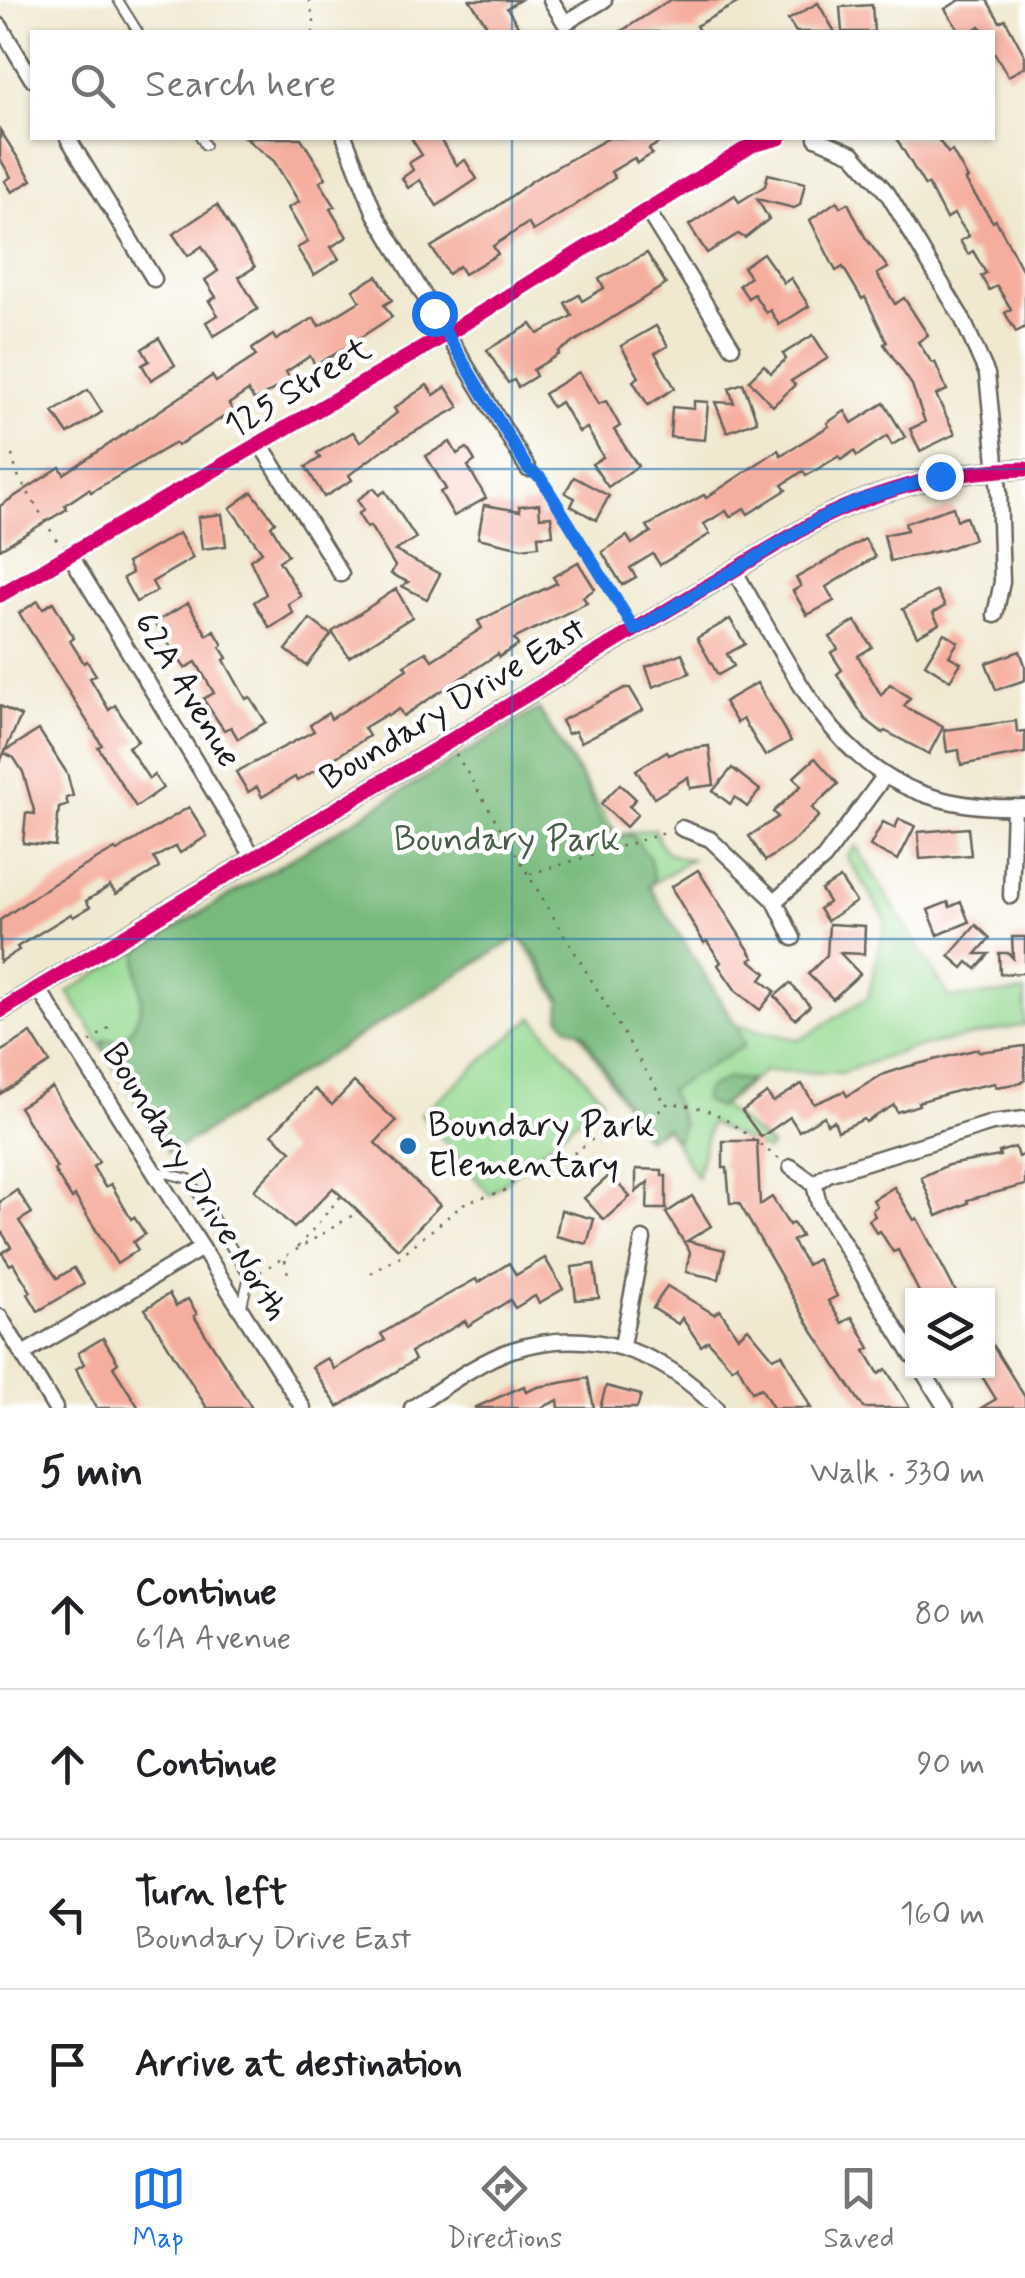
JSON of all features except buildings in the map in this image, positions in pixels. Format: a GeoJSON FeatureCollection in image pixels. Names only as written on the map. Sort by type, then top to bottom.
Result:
{"type":"FeatureCollection","features":[{"type":"Feature","properties":{"kind":"street"},"geometry":{"type":"LineString","coordinates":[[551,0],[565,23],[604,0]]}},
{"type":"Feature","properties":{"kind":"street"},"geometry":{"type":"LineString","coordinates":[[0,26],[30,77]]}},
{"type":"Feature","properties":{"kind":"street"},"geometry":{"type":"LineString","coordinates":[[69,140],[154,279]]}},
{"type":"Feature","properties":{"kind":"street"},"geometry":{"type":"LineString","coordinates":[[347,140],[375,214],[528,469]]}},
{"type":"Feature","properties":{"kind":"street","name":"125 Street"},"geometry":{"type":"LineString","coordinates":[[0,596],[66,550],[261,446],[752,145],[772,140]]}},
{"type":"Feature","properties":{"kind":"street"},"geometry":{"type":"LineString","coordinates":[[823,140],[853,154],[888,194],[962,318],[987,374],[997,469],[1002,582],[995,615]]}},
{"type":"Feature","properties":{"kind":"street"},"geometry":{"type":"LineString","coordinates":[[647,210],[732,348]]}},
{"type":"Feature","properties":{"kind":"street"},"geometry":{"type":"LineString","coordinates":[[261,446],[340,574]]}},
{"type":"Feature","properties":{"kind":"street","name":"Boundary Drive East"},"geometry":{"type":"LineString","coordinates":[[0,1010],[821,518],[860,500],[940,476],[1025,469]]}},
{"type":"Feature","properties":{"kind":"street","name":"62A Avenue"},"geometry":{"type":"LineString","coordinates":[[66,550],[254,858]]}},
{"type":"Feature","properties":{"kind":"street"},"geometry":{"type":"LineString","coordinates":[[734,570],[834,734],[883,778],[938,801],[1019,807],[1011,896]]}},
{"type":"Feature","properties":{"kind":"street"},"geometry":{"type":"LineString","coordinates":[[775,901],[824,858],[883,778]]}},
{"type":"Feature","properties":{"kind":"street"},"geometry":{"type":"LineString","coordinates":[[681,828],[710,839],[775,901],[792,938]]}},
{"type":"Feature","properties":{"kind":"street","name":"Boundary Drive North"},"geometry":{"type":"LineString","coordinates":[[38,988],[302,1408]]}},
{"type":"Feature","properties":{"kind":"street"},"geometry":{"type":"LineString","coordinates":[[814,1184],[828,1174],[992,1122],[1025,1118]]}},
{"type":"Feature","properties":{"kind":"street"},"geometry":{"type":"LineString","coordinates":[[791,1166],[814,1184],[819,1204],[905,1344]]}},
{"type":"Feature","properties":{"kind":"street"},"geometry":{"type":"LineString","coordinates":[[622,1345],[643,1239]]}},
{"type":"Feature","properties":{"kind":"street"},"geometry":{"type":"LineString","coordinates":[[23,1354],[202,1248]]}},
{"type":"Feature","properties":{"kind":"street"},"geometry":{"type":"LineString","coordinates":[[0,1317],[55,1408]]}},
{"type":"Feature","properties":{"kind":"street"},"geometry":{"type":"LineString","coordinates":[[412,1408],[513,1350],[562,1342],[622,1345],[675,1371],[716,1408]]}},
{"type":"Feature","properties":{"kind":"street"},"geometry":{"type":"LineString","coordinates":[[927,1378],[946,1408]]}},
{"type":"Feature","properties":{"kind":"lane"},"geometry":{"type":"LineString","coordinates":[[118,0],[137,30]]}},
{"type":"Feature","properties":{"kind":"lane"},"geometry":{"type":"LineString","coordinates":[[153,1170],[189,1179],[249,1276],[241,1310]]}},
{"type":"Feature","properties":{"kind":"path"},"geometry":{"type":"LineString","coordinates":[[309,0],[312,30]]}},
{"type":"Feature","properties":{"kind":"path"},"geometry":{"type":"LineString","coordinates":[[9,449],[18,474],[66,550]]}},
{"type":"Feature","properties":{"kind":"path"},"geometry":{"type":"LineString","coordinates":[[528,469],[541,478],[635,630]]}},
{"type":"Feature","properties":{"kind":"path"},"geometry":{"type":"LineString","coordinates":[[456,754],[666,1104]]}},
{"type":"Feature","properties":{"kind":"path"},"geometry":{"type":"LineString","coordinates":[[528,875],[681,828]]}},
{"type":"Feature","properties":{"kind":"path"},"geometry":{"type":"LineString","coordinates":[[89,1042],[111,1026]]}},
{"type":"Feature","properties":{"kind":"path"},"geometry":{"type":"LineString","coordinates":[[94,1050],[100,1034]]}},
{"type":"Feature","properties":{"kind":"path"},"geometry":{"type":"LineString","coordinates":[[371,1273],[399,1257],[466,1202],[504,1191],[522,1174],[550,1172],[594,1138],[618,1126],[638,1134],[666,1104],[685,1104],[722,1115],[791,1166]]}},
{"type":"Feature","properties":{"kind":"path"},"geometry":{"type":"LineString","coordinates":[[294,1252],[342,1196]]}},
{"type":"Feature","properties":{"kind":"path"},"geometry":{"type":"LineString","coordinates":[[259,1273],[358,1212]]}},
{"type":"Feature","properties":{"kind":"path"},"geometry":{"type":"LineString","coordinates":[[284,1258],[288,1274]]}},
{"type":"Feature","properties":{"kind":"green space","name":"Boundary Park"},"geometry":{"type":"Polygon","coordinates":[[[538,709],[585,785],[602,824],[617,835],[632,835],[650,859],[654,881],[649,886],[739,1030],[744,1046],[669,1090],[683,1125],[676,1141],[665,1127],[646,1139],[584,1033],[568,1027],[560,1017],[561,999],[531,947],[517,938],[169,1154],[102,1047],[104,1040],[125,1039],[139,1012],[139,951],[538,709]]]}},
{"type":"Feature","properties":{"kind":"green space","name":"Boundary Park"},"geometry":{"type":"Polygon","coordinates":[[[539,709],[617,835],[655,829],[667,851],[691,859],[649,886],[736,1025],[800,1040],[868,997],[886,920],[847,857],[856,846],[950,998],[1025,992],[1025,1025],[909,1049],[841,1073],[764,1071],[721,1106],[771,1146],[767,1151],[710,1123],[697,1177],[666,1128],[646,1139],[520,936],[169,1154],[68,992],[539,709]]]}},
{"type":"Feature","properties":{"kind":"green space"},"geometry":{"type":"Polygon","coordinates":[[[533,1017],[602,1098],[490,1195],[421,1114],[533,1017]]]}},
{"type":"Feature","properties":{"kind":"green space"},"geometry":{"type":"Polygon","coordinates":[[[728,1078],[750,1080],[718,1108],[703,1100],[706,1089],[728,1078]]]}},
{"type":"Feature","properties":{"kind":"cycle path"},"geometry":{"type":"LineString","coordinates":[[0,595],[447,334],[752,145],[771,140]]}},
{"type":"Feature","properties":{"kind":"cycle path"},"geometry":{"type":"LineString","coordinates":[[0,1011],[821,518],[920,482],[1025,469]]}},
{"type":"Feature","properties":{"kind":"place","name":"Boundary Park Elementary"},"geometry":{"type":"Point","coordinates":[408,1146]}},
{"type":"Feature","properties":{"kind":"route"},"geometry":{"type":"LineString","coordinates":[[434,313],[528,469],[541,478],[635,630],[821,518],[860,500],[940,476]]}}]}
